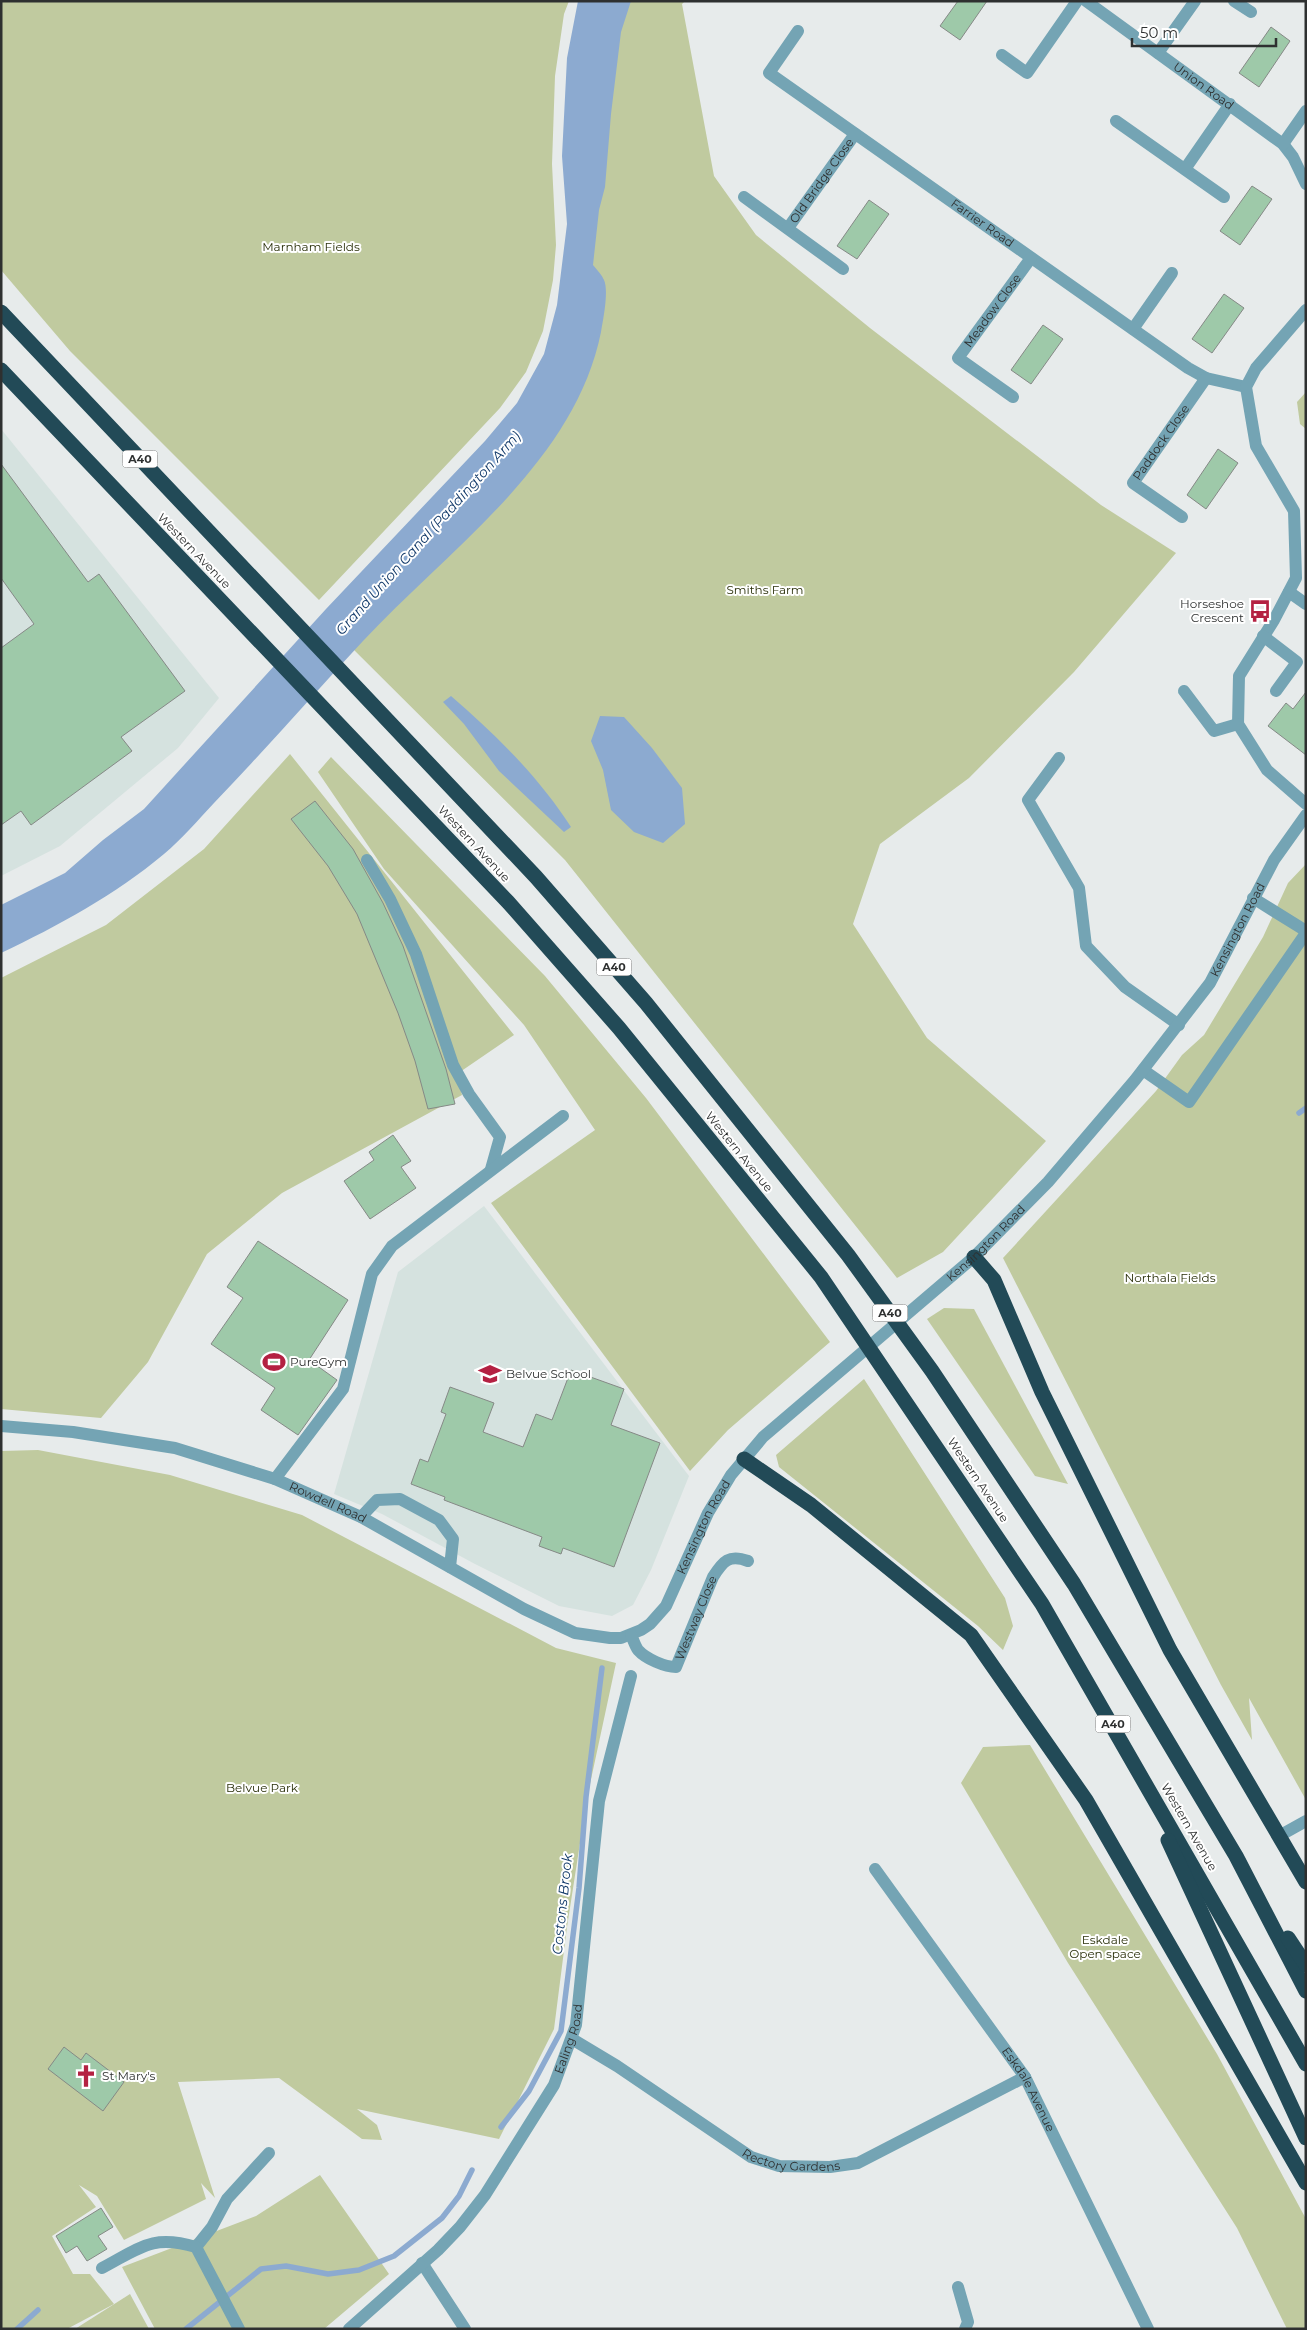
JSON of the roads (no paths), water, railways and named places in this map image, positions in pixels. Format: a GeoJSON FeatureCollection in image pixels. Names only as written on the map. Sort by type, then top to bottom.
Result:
{"type":"FeatureCollection","features":[{"type":"Feature","properties":{"kind":"highway","name":"Western Avenue"},"geometry":{"type":"LineString","coordinates":[[1,312],[536,877],[646,1003],[848,1255],[932,1371],[1074,1584],[1236,1856],[1306,1990]]}},
{"type":"Feature","properties":{"kind":"highway","name":"Western Avenue"},"geometry":{"type":"LineString","coordinates":[[1,370],[508,902],[613,1021],[821,1277],[903,1394],[1042,1604],[1306,2064]]}},
{"type":"Feature","properties":{"kind":"highway"},"geometry":{"type":"LineString","coordinates":[[974,1257],[994,1280],[1042,1392],[1170,1650],[1306,1882]]}},
{"type":"Feature","properties":{"kind":"highway"},"geometry":{"type":"LineString","coordinates":[[744,1459],[811,1505],[971,1635],[1086,1800],[1306,2183]]}},
{"type":"Feature","properties":{"kind":"highway","name":"A40"},"geometry":{"type":"LineString","coordinates":[[1124,1744],[1306,2138]]}},
{"type":"Feature","properties":{"kind":"highway","name":"A40"},"geometry":{"type":"LineString","coordinates":[[1236,1856],[1306,1965]]}},
{"type":"Feature","properties":{"kind":"street"},"geometry":{"type":"LineString","coordinates":[[1002,55],[1027,73],[1077,1]]}},
{"type":"Feature","properties":{"kind":"street","name":"Union Road"},"geometry":{"type":"LineString","coordinates":[[1086,1],[1283,144],[1293,158],[1306,184]]}},
{"type":"Feature","properties":{"kind":"street"},"geometry":{"type":"LineString","coordinates":[[1158,53],[1195,1]]}},
{"type":"Feature","properties":{"kind":"street"},"geometry":{"type":"LineString","coordinates":[[1234,1],[1251,12]]}},
{"type":"Feature","properties":{"kind":"street","name":"Farrier Road"},"geometry":{"type":"LineString","coordinates":[[798,31],[769,73],[1188,368],[1206,378],[1246,387]]}},
{"type":"Feature","properties":{"kind":"street"},"geometry":{"type":"LineString","coordinates":[[1185,169],[1230,104]]}},
{"type":"Feature","properties":{"kind":"street"},"geometry":{"type":"LineString","coordinates":[[1283,144],[1306,111]]}},
{"type":"Feature","properties":{"kind":"street"},"geometry":{"type":"LineString","coordinates":[[1116,121],[1224,197]]}},
{"type":"Feature","properties":{"kind":"street","name":"Old Bridge Close"},"geometry":{"type":"LineString","coordinates":[[788,228],[855,134]]}},
{"type":"Feature","properties":{"kind":"street","name":"Old Bridge Close"},"geometry":{"type":"LineString","coordinates":[[744,197],[843,269]]}},
{"type":"Feature","properties":{"kind":"street","name":"Meadow Close"},"geometry":{"type":"LineString","coordinates":[[1014,397],[958,358],[1031,258]]}},
{"type":"Feature","properties":{"kind":"street"},"geometry":{"type":"LineString","coordinates":[[1133,329],[1172,273]]}},
{"type":"Feature","properties":{"kind":"street"},"geometry":{"type":"LineString","coordinates":[[1306,310],[1256,368],[1246,387],[1256,446],[1294,511],[1296,578],[1238,676],[1238,724],[1267,770],[1306,804]]}},
{"type":"Feature","properties":{"kind":"street","name":"Paddock Close"},"geometry":{"type":"LineString","coordinates":[[1182,517],[1134,483],[1206,378]]}},
{"type":"Feature","properties":{"kind":"street"},"geometry":{"type":"LineString","coordinates":[[1288,592],[1306,604]]}},
{"type":"Feature","properties":{"kind":"street"},"geometry":{"type":"LineString","coordinates":[[1263,636],[1297,662],[1276,691]]}},
{"type":"Feature","properties":{"kind":"street"},"geometry":{"type":"LineString","coordinates":[[1184,690],[1214,731],[1238,724]]}},
{"type":"Feature","properties":{"kind":"street"},"geometry":{"type":"LineString","coordinates":[[1059,758],[1028,800],[1079,888],[1086,946],[1125,987],[1179,1024]]}},
{"type":"Feature","properties":{"kind":"street","name":"Kensington Road"},"geometry":{"type":"LineString","coordinates":[[631,1635],[650,1624],[666,1606],[708,1512],[744,1459],[776,1424],[934,1294],[974,1257],[1048,1182],[1143,1070],[1218,971],[1253,898],[1274,860],[1306,815]]}},
{"type":"Feature","properties":{"kind":"street"},"geometry":{"type":"LineString","coordinates":[[367,860],[390,899],[416,954],[453,1065],[469,1094],[500,1137],[491,1169]]}},
{"type":"Feature","properties":{"kind":"street"},"geometry":{"type":"LineString","coordinates":[[1143,1070],[1189,1102],[1306,932],[1253,898]]}},
{"type":"Feature","properties":{"kind":"street"},"geometry":{"type":"LineString","coordinates":[[276,1479],[343,1389],[372,1274],[382,1257],[392,1246],[491,1169],[564,1116]]}},
{"type":"Feature","properties":{"kind":"street","name":"Rowdell Road"},"geometry":{"type":"LineString","coordinates":[[1,1426],[73,1432],[175,1448],[276,1479],[361,1517],[524,1609],[575,1633],[610,1638],[631,1635]]}},
{"type":"Feature","properties":{"kind":"street"},"geometry":{"type":"LineString","coordinates":[[361,1517],[376,1500],[400,1499],[439,1520],[454,1539],[450,1567]]}},
{"type":"Feature","properties":{"kind":"street","name":"Westway Close"},"geometry":{"type":"LineString","coordinates":[[631,1635],[638,1650],[670,1667],[676,1667],[713,1577],[720,1566],[727,1558],[748,1561]]}},
{"type":"Feature","properties":{"kind":"street","name":"Ealing Road"},"geometry":{"type":"LineString","coordinates":[[349,2329],[460,2227],[486,2195],[554,2086],[572,2040],[579,1998],[588,1892],[599,1801],[631,1676]]}},
{"type":"Feature","properties":{"kind":"street"},"geometry":{"type":"LineString","coordinates":[[1279,1836],[1306,1822]]}},
{"type":"Feature","properties":{"kind":"street","name":"Eskdale Avenue"},"geometry":{"type":"LineString","coordinates":[[875,1869],[1024,2077],[1148,2329]]}},
{"type":"Feature","properties":{"kind":"street","name":"Rectory Gardens"},"geometry":{"type":"LineString","coordinates":[[572,2040],[617,2066],[751,2158],[779,2166],[830,2167],[858,2163],[1024,2077]]}},
{"type":"Feature","properties":{"kind":"street"},"geometry":{"type":"LineString","coordinates":[[196,2247],[212,2227],[227,2199],[269,2153]]}},
{"type":"Feature","properties":{"kind":"street"},"geometry":{"type":"LineString","coordinates":[[102,2268],[151,2243],[175,2241],[196,2247],[239,2329]]}},
{"type":"Feature","properties":{"kind":"street"},"geometry":{"type":"LineString","coordinates":[[422,2263],[465,2329]]}},
{"type":"Feature","properties":{"kind":"street"},"geometry":{"type":"LineString","coordinates":[[958,2286],[968,2322],[965,2329]]}},
{"type":"Feature","properties":{"kind":"water","name":"Grand Union Canal (Paddington Arm)"},"geometry":{"type":"Polygon","coordinates":[[[578,1],[631,1],[621,32],[611,114],[605,187],[599,210],[593,265],[604,280],[606,298],[604,313],[601,332],[587,379],[565,422],[537,463],[504,501],[363,641],[177,842],[145,869],[106,896],[65,921],[1,953],[1,905],[65,873],[103,840],[144,809],[326,609],[485,441],[517,403],[544,354],[557,305],[567,224],[562,156],[567,58],[578,1]]]}},
{"type":"Feature","properties":{"kind":"water"},"geometry":{"type":"Polygon","coordinates":[[[451,696],[516,757],[545,791],[571,827],[564,832],[499,771],[464,724],[443,702],[451,696]]]}},
{"type":"Feature","properties":{"kind":"water"},"geometry":{"type":"Polygon","coordinates":[[[600,716],[624,717],[652,748],[682,788],[685,824],[663,843],[634,832],[611,810],[603,770],[591,741],[600,716]]]}},
{"type":"Feature","properties":{"kind":"waterway"},"geometry":{"type":"LineString","coordinates":[[1299,1113],[1306,1108]]}},
{"type":"Feature","properties":{"kind":"waterway","name":"Costons Brook"},"geometry":{"type":"LineString","coordinates":[[501,2127],[529,2091],[561,2031],[579,1888],[586,1797],[602,1668]]}},
{"type":"Feature","properties":{"kind":"waterway","name":"Costons Brook"},"geometry":{"type":"LineString","coordinates":[[186,2329],[261,2269],[286,2266],[328,2274],[359,2270],[394,2256],[442,2218],[459,2196],[472,2170]]}},
{"type":"Feature","properties":{"kind":"waterway"},"geometry":{"type":"LineString","coordinates":[[17,2329],[38,2310]]}},
{"type":"Feature","properties":{"kind":"place","name":"Horseshoe Crescent"},"geometry":{"type":"Point","coordinates":[1260,611]}},
{"type":"Feature","properties":{"kind":"place","name":"PureGym"},"geometry":{"type":"Point","coordinates":[274,1362]}},
{"type":"Feature","properties":{"kind":"place","name":"Belvue School"},"geometry":{"type":"Point","coordinates":[490,1374]}},
{"type":"Feature","properties":{"kind":"place","name":"St Mary's"},"geometry":{"type":"Point","coordinates":[86,2076]}},
{"type":"Feature","properties":{"kind":"park label","name":"Marnham Fields"},"geometry":{"type":"Point","coordinates":[311,247]}},
{"type":"Feature","properties":{"kind":"park label","name":"Smiths Farm"},"geometry":{"type":"Point","coordinates":[765,590]}},
{"type":"Feature","properties":{"kind":"park label","name":"Northala Fields"},"geometry":{"type":"Point","coordinates":[1170,1278]}},
{"type":"Feature","properties":{"kind":"park label","name":"Belvue Park"},"geometry":{"type":"Point","coordinates":[262,1788]}},
{"type":"Feature","properties":{"kind":"park label","name":"Eskdale Open space"},"geometry":{"type":"Point","coordinates":[1105,1947]}}]}
